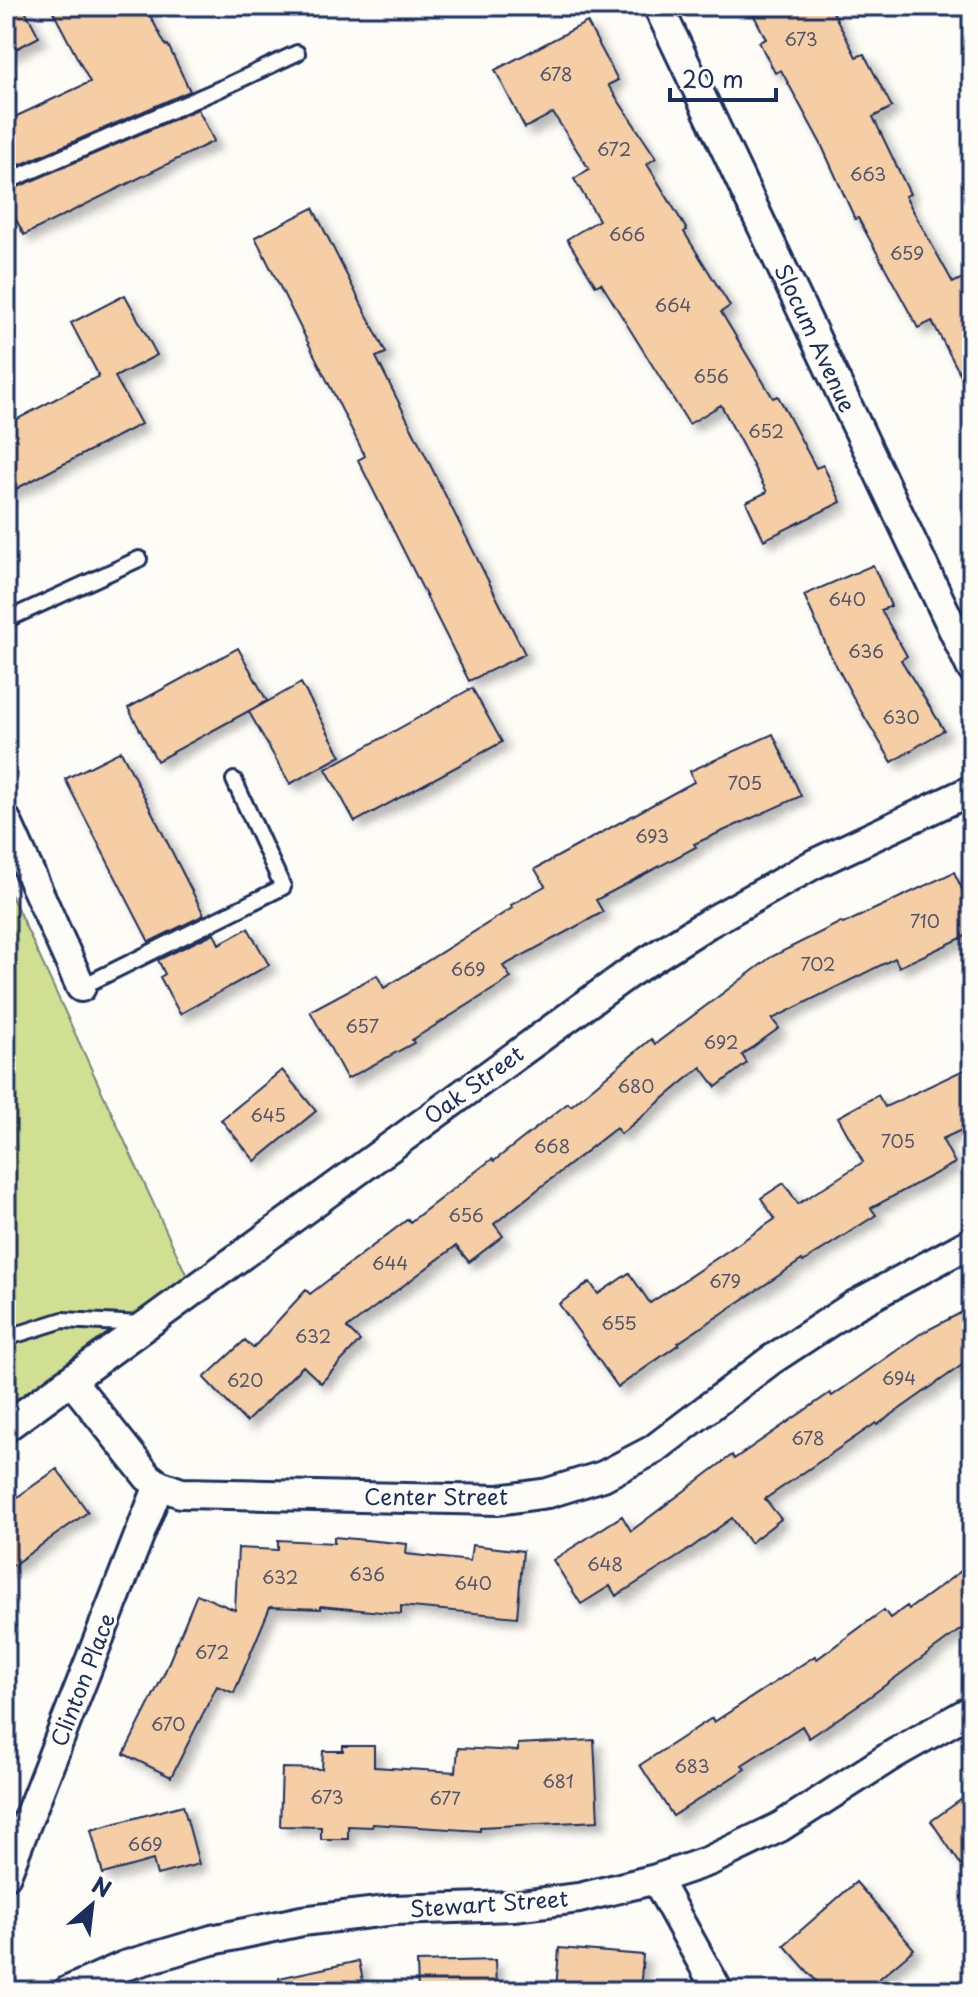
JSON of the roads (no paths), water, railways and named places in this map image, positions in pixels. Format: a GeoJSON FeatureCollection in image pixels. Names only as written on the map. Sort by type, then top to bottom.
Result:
{"type":"FeatureCollection","features":[{"type":"Feature","properties":{"kind":"street","name":"Slocum Avenue"},"geometry":{"type":"LineString","coordinates":[[658,6],[972,669]]}},
{"type":"Feature","properties":{"kind":"street","name":"Oak Street"},"geometry":{"type":"LineString","coordinates":[[6,1427],[629,973],[707,924],[814,864],[972,790]]}},
{"type":"Feature","properties":{"kind":"street"},"geometry":{"type":"LineString","coordinates":[[6,820],[81,987]]}},
{"type":"Feature","properties":{"kind":"street","name":"Center Street"},"geometry":{"type":"LineString","coordinates":[[159,1485],[181,1493],[498,1500],[548,1493],[603,1476],[653,1450],[771,1360],[831,1320],[972,1242]]}},
{"type":"Feature","properties":{"kind":"street"},"geometry":{"type":"LineString","coordinates":[[71,1380],[148,1477],[159,1485]]}},
{"type":"Feature","properties":{"kind":"street","name":"Clinton Place"},"geometry":{"type":"LineString","coordinates":[[6,1875],[159,1485]]}},
{"type":"Feature","properties":{"kind":"street","name":"Stewart Street"},"geometry":{"type":"LineString","coordinates":[[68,1991],[124,1966],[212,1940],[302,1921],[395,1910],[513,1906],[579,1898],[656,1879],[709,1861],[780,1827],[894,1754],[972,1710]]}},
{"type":"Feature","properties":{"kind":"street"},"geometry":{"type":"LineString","coordinates":[[656,1879],[718,1991]]}},
{"type":"Feature","properties":{"kind":"lane"},"geometry":{"type":"LineString","coordinates":[[6,182],[297,53]]}},
{"type":"Feature","properties":{"kind":"lane"},"geometry":{"type":"LineString","coordinates":[[6,620],[139,559]]}},
{"type":"Feature","properties":{"kind":"lane"},"geometry":{"type":"LineString","coordinates":[[81,987],[283,887],[234,780]]}},
{"type":"Feature","properties":{"kind":"lane"},"geometry":{"type":"LineString","coordinates":[[6,1338],[63,1320],[146,1324]]}}]}
